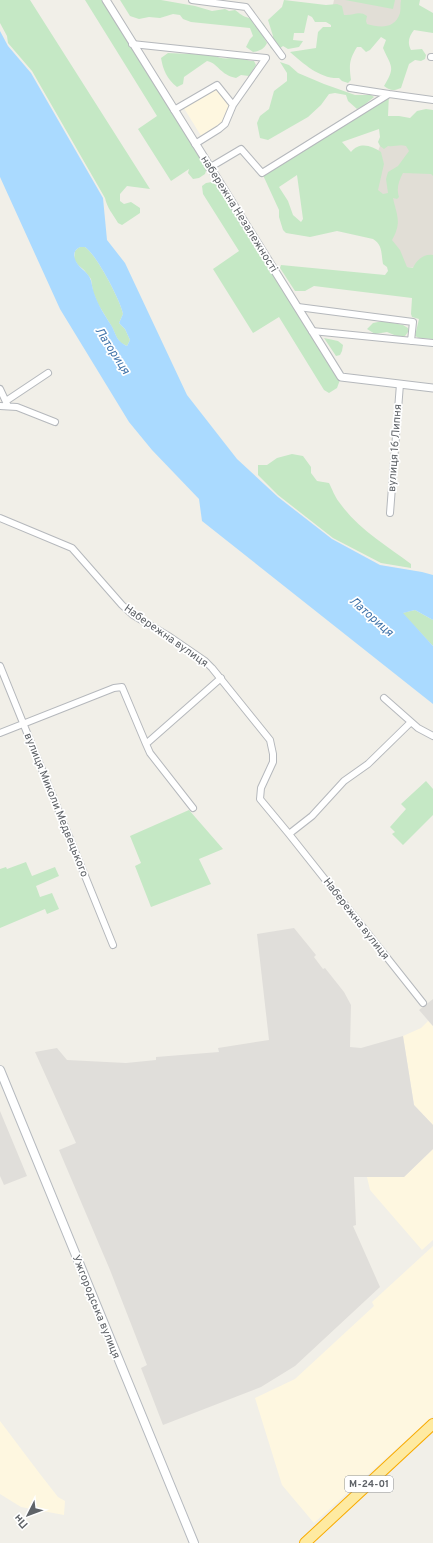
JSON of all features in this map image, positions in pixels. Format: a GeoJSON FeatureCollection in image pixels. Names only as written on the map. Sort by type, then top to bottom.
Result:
{"type":"FeatureCollection","features":[{"type":"Feature","properties":{"kind":"highway","name":"М-24-01"},"geometry":{"type":"LineString","coordinates":[[305,1543],[433,1424]]}},
{"type":"Feature","properties":{"kind":"main road","name":"Ужгородська вулиця"},"geometry":{"type":"LineString","coordinates":[[0,1072],[192,1540]]}},
{"type":"Feature","properties":{"kind":"street","name":"набережна Незалежності"},"geometry":{"type":"LineString","coordinates":[[106,0],[209,168],[341,377],[400,384]]}},
{"type":"Feature","properties":{"kind":"street"},"geometry":{"type":"LineString","coordinates":[[192,0],[246,7]]}},
{"type":"Feature","properties":{"kind":"street"},"geometry":{"type":"LineString","coordinates":[[241,0],[282,56]]}},
{"type":"Feature","properties":{"kind":"street"},"geometry":{"type":"LineString","coordinates":[[132,44],[266,58],[233,105],[225,124],[195,144]]}},
{"type":"Feature","properties":{"kind":"street"},"geometry":{"type":"LineString","coordinates":[[174,110],[217,85],[233,105]]}},
{"type":"Feature","properties":{"kind":"street"},"geometry":{"type":"LineString","coordinates":[[350,88],[433,100]]}},
{"type":"Feature","properties":{"kind":"street"},"geometry":{"type":"LineString","coordinates":[[209,168],[241,149],[262,173],[389,94]]}},
{"type":"Feature","properties":{"kind":"street"},"geometry":{"type":"LineString","coordinates":[[298,307],[413,322],[411,341]]}},
{"type":"Feature","properties":{"kind":"street"},"geometry":{"type":"LineString","coordinates":[[312,331],[433,343]]}},
{"type":"Feature","properties":{"kind":"street"},"geometry":{"type":"LineString","coordinates":[[0,406],[7,404],[48,373]]}},
{"type":"Feature","properties":{"kind":"street"},"geometry":{"type":"LineString","coordinates":[[400,384],[433,388]]}},
{"type":"Feature","properties":{"kind":"street","name":"вулиця 16 Липня"},"geometry":{"type":"LineString","coordinates":[[390,513],[400,384]]}},
{"type":"Feature","properties":{"kind":"street"},"geometry":{"type":"LineString","coordinates":[[0,390],[7,404],[55,422]]}},
{"type":"Feature","properties":{"kind":"street","name":"Набережна вулиця"},"geometry":{"type":"LineString","coordinates":[[0,518],[72,548],[122,605],[133,615],[204,661],[222,678],[270,740],[273,762],[261,788],[260,799],[423,1003]]}},
{"type":"Feature","properties":{"kind":"street","name":"вулиця Миколи Медвецького"},"geometry":{"type":"LineString","coordinates":[[0,666],[113,945]]}},
{"type":"Feature","properties":{"kind":"street"},"geometry":{"type":"LineString","coordinates":[[146,744],[222,678]]}},
{"type":"Feature","properties":{"kind":"street"},"geometry":{"type":"LineString","coordinates":[[0,733],[114,688],[122,687],[150,753],[193,808]]}},
{"type":"Feature","properties":{"kind":"street"},"geometry":{"type":"LineString","coordinates":[[384,698],[418,728],[433,736]]}},
{"type":"Feature","properties":{"kind":"street"},"geometry":{"type":"LineString","coordinates":[[289,834],[312,816],[344,780],[368,764],[411,722]]}},
{"type":"Feature","properties":{"kind":"shaded area"},"geometry":{"type":"Polygon","coordinates":[[[334,0],[405,0],[397,36],[331,14],[334,0]]]}},
{"type":"Feature","properties":{"kind":"shaded area"},"geometry":{"type":"Polygon","coordinates":[[[217,85],[233,105],[225,124],[203,139],[182,105],[217,85]]]}},
{"type":"Feature","properties":{"kind":"shaded area"},"geometry":{"type":"Polygon","coordinates":[[[387,126],[433,132],[433,270],[406,267],[359,205],[387,126]]]}},
{"type":"Feature","properties":{"kind":"shaded area"},"geometry":{"type":"Polygon","coordinates":[[[294,928],[316,955],[314,957],[323,969],[325,968],[344,992],[351,1005],[350,1047],[361,1048],[403,1036],[414,1105],[433,1125],[433,1149],[404,1177],[354,1177],[356,1225],[353,1226],[380,1287],[295,1366],[261,1387],[163,1425],[141,1368],[147,1365],[110,1270],[59,1150],[76,1143],[35,1052],[57,1048],[67,1060],[126,1063],[156,1060],[156,1057],[219,1052],[218,1048],[269,1040],[257,934],[294,928]]]}},
{"type":"Feature","properties":{"kind":"shaded area"},"geometry":{"type":"Polygon","coordinates":[[[433,999],[433,1026],[419,1010],[433,999]]]}},
{"type":"Feature","properties":{"kind":"shaded area"},"geometry":{"type":"Polygon","coordinates":[[[428,1021],[433,1026],[433,1125],[414,1105],[403,1036],[421,1028],[428,1021]]]}},
{"type":"Feature","properties":{"kind":"shaded area"},"geometry":{"type":"Polygon","coordinates":[[[0,1111],[27,1176],[4,1185],[0,1176],[0,1111]]]}},
{"type":"Feature","properties":{"kind":"shaded area"},"geometry":{"type":"Polygon","coordinates":[[[433,1149],[433,1240],[422,1250],[370,1190],[367,1177],[404,1177],[433,1149]]]}},
{"type":"Feature","properties":{"kind":"shaded area"},"geometry":{"type":"Polygon","coordinates":[[[433,1246],[433,1416],[314,1523],[282,1485],[255,1398],[295,1379],[374,1306],[372,1302],[433,1246]]]}},
{"type":"Feature","properties":{"kind":"shaded area"},"geometry":{"type":"Polygon","coordinates":[[[0,1421],[58,1497],[65,1501],[64,1515],[21,1507],[0,1494],[0,1421]]]}},
{"type":"Feature","properties":{"kind":"green space"},"geometry":{"type":"Polygon","coordinates":[[[0,0],[30,0],[150,189],[127,186],[120,194],[120,201],[124,204],[131,202],[140,208],[140,213],[122,225],[118,223],[110,211],[105,198],[32,71],[8,43],[7,36],[0,23],[0,0]]]}},
{"type":"Feature","properties":{"kind":"green space"},"geometry":{"type":"Polygon","coordinates":[[[85,0],[106,0],[208,165],[205,174],[199,178],[193,179],[188,173],[189,169],[171,181],[138,129],[157,116],[85,0]]]}},
{"type":"Feature","properties":{"kind":"green space"},"geometry":{"type":"Polygon","coordinates":[[[120,0],[161,0],[195,6],[212,11],[225,9],[229,11],[235,10],[242,15],[264,24],[268,32],[264,38],[267,43],[263,48],[255,52],[246,47],[253,36],[250,28],[191,22],[183,19],[180,15],[173,14],[160,18],[149,17],[139,19],[130,16],[120,0]]]}},
{"type":"Feature","properties":{"kind":"green space"},"geometry":{"type":"Polygon","coordinates":[[[284,0],[326,5],[337,4],[342,6],[344,15],[361,13],[367,16],[367,24],[386,26],[391,25],[398,18],[401,0],[420,0],[419,5],[433,13],[433,33],[414,30],[410,37],[409,45],[411,50],[422,49],[426,55],[425,59],[421,61],[415,60],[409,64],[401,88],[394,90],[388,89],[384,86],[390,74],[391,67],[383,48],[386,40],[381,37],[370,50],[366,52],[361,47],[357,47],[351,59],[351,80],[348,83],[339,78],[325,76],[307,66],[290,52],[316,48],[318,32],[323,27],[331,27],[331,25],[326,22],[315,22],[312,17],[308,15],[304,33],[294,33],[293,40],[303,41],[299,47],[288,49],[283,46],[275,52],[270,47],[273,36],[268,20],[282,7],[284,0]]]}},
{"type":"Feature","properties":{"kind":"green space"},"geometry":{"type":"Polygon","coordinates":[[[345,0],[395,0],[393,9],[345,0]]]}},
{"type":"Feature","properties":{"kind":"green space"},"geometry":{"type":"Polygon","coordinates":[[[168,53],[241,58],[254,61],[256,65],[249,76],[241,75],[236,78],[226,74],[214,64],[207,61],[184,77],[183,84],[177,87],[166,74],[163,66],[161,58],[168,53]]]}},
{"type":"Feature","properties":{"kind":"green space"},"geometry":{"type":"Polygon","coordinates":[[[280,62],[289,65],[298,73],[324,84],[355,95],[371,95],[374,97],[357,109],[348,101],[346,95],[335,93],[329,94],[321,105],[308,117],[268,140],[260,138],[257,123],[260,116],[269,109],[274,91],[287,81],[287,73],[280,62]]]}},
{"type":"Feature","properties":{"kind":"green space"},"geometry":{"type":"Polygon","coordinates":[[[389,94],[388,116],[410,118],[417,111],[426,109],[433,110],[433,176],[431,174],[403,173],[398,185],[399,197],[397,199],[393,198],[398,224],[392,240],[400,250],[407,267],[413,268],[416,262],[421,258],[427,255],[433,255],[433,339],[419,338],[415,336],[419,319],[412,317],[411,314],[412,298],[314,286],[305,291],[295,291],[280,268],[281,265],[385,275],[388,271],[387,267],[383,264],[380,247],[373,239],[337,231],[310,237],[286,233],[283,230],[279,217],[279,210],[262,173],[389,94]],[[379,129],[342,142],[351,152],[358,147],[370,146],[381,152],[384,164],[378,190],[383,194],[388,193],[386,179],[388,172],[398,166],[409,151],[404,145],[388,146],[384,149],[378,142],[380,137],[379,129]],[[297,175],[279,187],[288,201],[293,215],[301,222],[303,219],[297,175]]]}},
{"type":"Feature","properties":{"kind":"green space"},"geometry":{"type":"Polygon","coordinates":[[[212,182],[222,188],[341,377],[337,388],[329,393],[324,390],[279,317],[253,333],[213,269],[239,251],[203,194],[202,186],[206,183],[212,182]]]}},
{"type":"Feature","properties":{"kind":"green space"},"geometry":{"type":"Polygon","coordinates":[[[80,247],[85,247],[90,251],[113,289],[123,314],[119,323],[125,329],[130,340],[127,346],[121,343],[117,338],[98,304],[93,292],[91,279],[74,259],[75,251],[80,247]]]}},
{"type":"Feature","properties":{"kind":"green space"},"geometry":{"type":"Polygon","coordinates":[[[383,321],[403,325],[408,328],[408,332],[405,336],[399,337],[387,332],[375,334],[367,329],[373,323],[383,321]]]}},
{"type":"Feature","properties":{"kind":"green space"},"geometry":{"type":"Polygon","coordinates":[[[324,338],[338,341],[343,345],[340,355],[336,356],[324,338]]]}},
{"type":"Feature","properties":{"kind":"green space"},"geometry":{"type":"Polygon","coordinates":[[[292,454],[303,456],[311,467],[311,473],[317,481],[329,483],[338,500],[347,512],[373,536],[411,564],[411,568],[381,563],[333,538],[278,495],[258,475],[258,465],[267,465],[277,458],[292,454]]]}},
{"type":"Feature","properties":{"kind":"green space"},"geometry":{"type":"Polygon","coordinates":[[[415,610],[433,620],[433,646],[402,613],[415,610]]]}},
{"type":"Feature","properties":{"kind":"green space"},"geometry":{"type":"Polygon","coordinates":[[[426,781],[433,789],[433,815],[403,845],[392,834],[395,832],[390,827],[406,809],[401,804],[426,781]]]}},
{"type":"Feature","properties":{"kind":"green space"},"geometry":{"type":"Polygon","coordinates":[[[189,810],[223,849],[199,859],[211,884],[151,907],[135,866],[141,863],[130,836],[189,810]]]}},
{"type":"Feature","properties":{"kind":"green space"},"geometry":{"type":"Polygon","coordinates":[[[26,862],[32,876],[55,867],[59,876],[36,886],[40,897],[52,893],[59,909],[47,914],[45,909],[0,928],[0,869],[6,867],[7,869],[26,862]]]}},
{"type":"Feature","properties":{"kind":"water","name":"Латориця"},"geometry":{"type":"Polygon","coordinates":[[[0,31],[8,46],[31,73],[103,198],[107,240],[125,263],[187,395],[237,459],[278,497],[332,539],[380,565],[433,575],[433,620],[415,610],[403,613],[433,646],[433,704],[202,521],[199,499],[152,450],[129,422],[60,309],[0,177],[0,31]],[[80,247],[76,250],[74,257],[76,262],[90,278],[97,302],[120,342],[127,346],[130,340],[125,329],[119,323],[123,314],[118,299],[101,268],[90,251],[85,247],[80,247]]]}}]}
